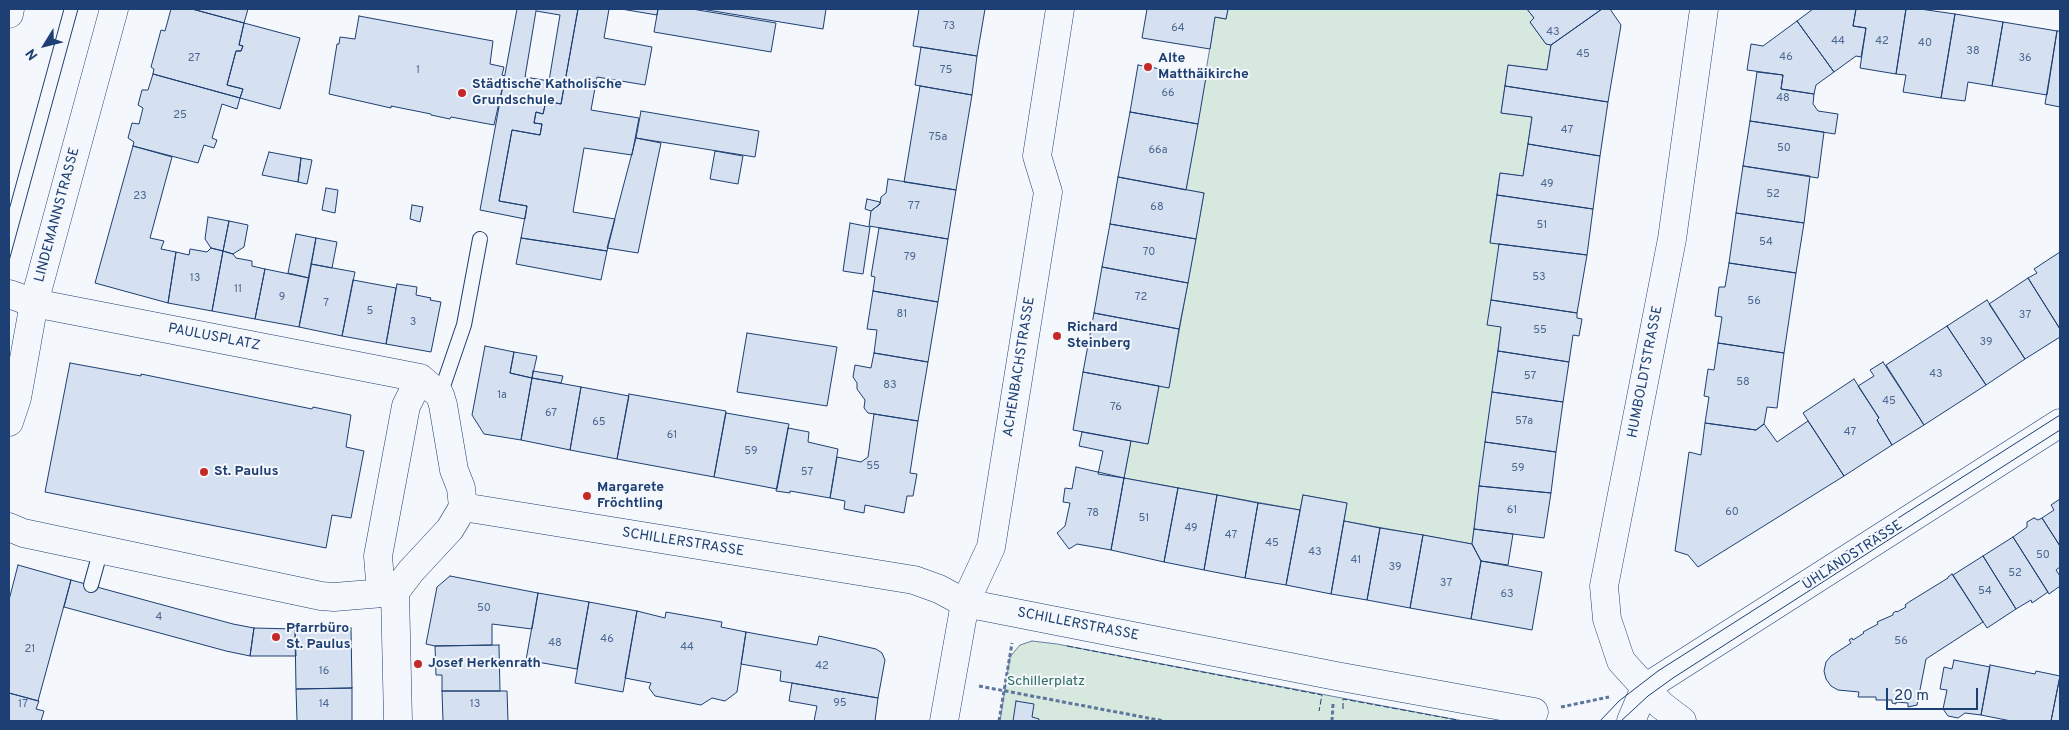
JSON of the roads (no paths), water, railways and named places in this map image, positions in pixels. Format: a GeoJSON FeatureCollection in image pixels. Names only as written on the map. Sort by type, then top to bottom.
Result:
{"type":"FeatureCollection","features":[{"type":"Feature","properties":{"kind":"street"},"geometry":{"type":"LineString","coordinates":[[9,14],[10,9]]}},
{"type":"Feature","properties":{"kind":"street","name":"LINDEMANNSTRASSE"},"geometry":{"type":"LineString","coordinates":[[9,422],[17,398],[34,303],[114,9]]}},
{"type":"Feature","properties":{"kind":"street","name":"ACHENBACHSTRASSE"},"geometry":{"type":"LineString","coordinates":[[944,721],[965,603],[991,547],[1048,192],[1037,156],[1060,9]]}},
{"type":"Feature","properties":{"kind":"street","name":"HUMBOLDTSTRASSE"},"geometry":{"type":"LineString","coordinates":[[1645,688],[1621,661],[1608,619],[1604,586],[1672,239],[1704,9]]}},
{"type":"Feature","properties":{"kind":"street","name":"PAULUSPLATZ"},"geometry":{"type":"LineString","coordinates":[[9,294],[34,303],[430,387]]}},
{"type":"Feature","properties":{"kind":"street"},"geometry":{"type":"LineString","coordinates":[[9,527],[24,533],[321,596],[334,597],[388,592],[411,571],[450,528],[463,507],[460,488],[454,470],[443,404],[430,387],[406,406],[378,556],[388,592],[398,721]]}},
{"type":"Feature","properties":{"kind":"street","name":"UHLANDSTRASSE"},"geometry":{"type":"LineString","coordinates":[[1645,688],[2060,423]]}},
{"type":"Feature","properties":{"kind":"street","name":"SCHILLERSTRASSE"},"geometry":{"type":"LineString","coordinates":[[463,507],[914,580],[939,589],[965,603],[1336,676],[1534,712]]}},
{"type":"Feature","properties":{"kind":"street"},"geometry":{"type":"LineString","coordinates":[[1631,721],[1645,688],[1682,721]]}},
{"type":"Feature","properties":{"kind":"lane"},"geometry":{"type":"LineString","coordinates":[[430,387],[464,325],[480,239]]}},
{"type":"Feature","properties":{"kind":"lane"},"geometry":{"type":"LineString","coordinates":[[91,585],[100,549]]}},
{"type":"Feature","properties":{"kind":"tram line"},"geometry":{"type":"LineString","coordinates":[[9,210],[64,9]]}},
{"type":"Feature","properties":{"kind":"tram line"},"geometry":{"type":"LineString","coordinates":[[9,261],[78,9]]}},
{"type":"Feature","properties":{"kind":"tram line"},"geometry":{"type":"LineString","coordinates":[[1600,721],[1619,701],[1658,671],[2060,415]]}},
{"type":"Feature","properties":{"kind":"tram line"},"geometry":{"type":"LineString","coordinates":[[1621,721],[1648,696],[1673,678],[2060,430]]}},
{"type":"Feature","properties":{"kind":"place","name":"Alte Matthäikirche"},"geometry":{"type":"Point","coordinates":[1148,67]}},
{"type":"Feature","properties":{"kind":"place","name":"Städtische Katholische Grundschule"},"geometry":{"type":"Point","coordinates":[462,93]}},
{"type":"Feature","properties":{"kind":"place","name":"Richard Steinberg"},"geometry":{"type":"Point","coordinates":[1057,336]}},
{"type":"Feature","properties":{"kind":"place","name":"St. Paulus"},"geometry":{"type":"Point","coordinates":[204,472]}},
{"type":"Feature","properties":{"kind":"place","name":"Margarete Fröchtling"},"geometry":{"type":"Point","coordinates":[587,496]}},
{"type":"Feature","properties":{"kind":"place","name":"Pfarrbüro St. Paulus"},"geometry":{"type":"Point","coordinates":[276,637]}},
{"type":"Feature","properties":{"kind":"place","name":"Josef Herkenrath"},"geometry":{"type":"Point","coordinates":[418,664]}},
{"type":"Feature","properties":{"kind":"park label","name":"Schillerplatz"},"geometry":{"type":"Point","coordinates":[1046,682]}}]}
